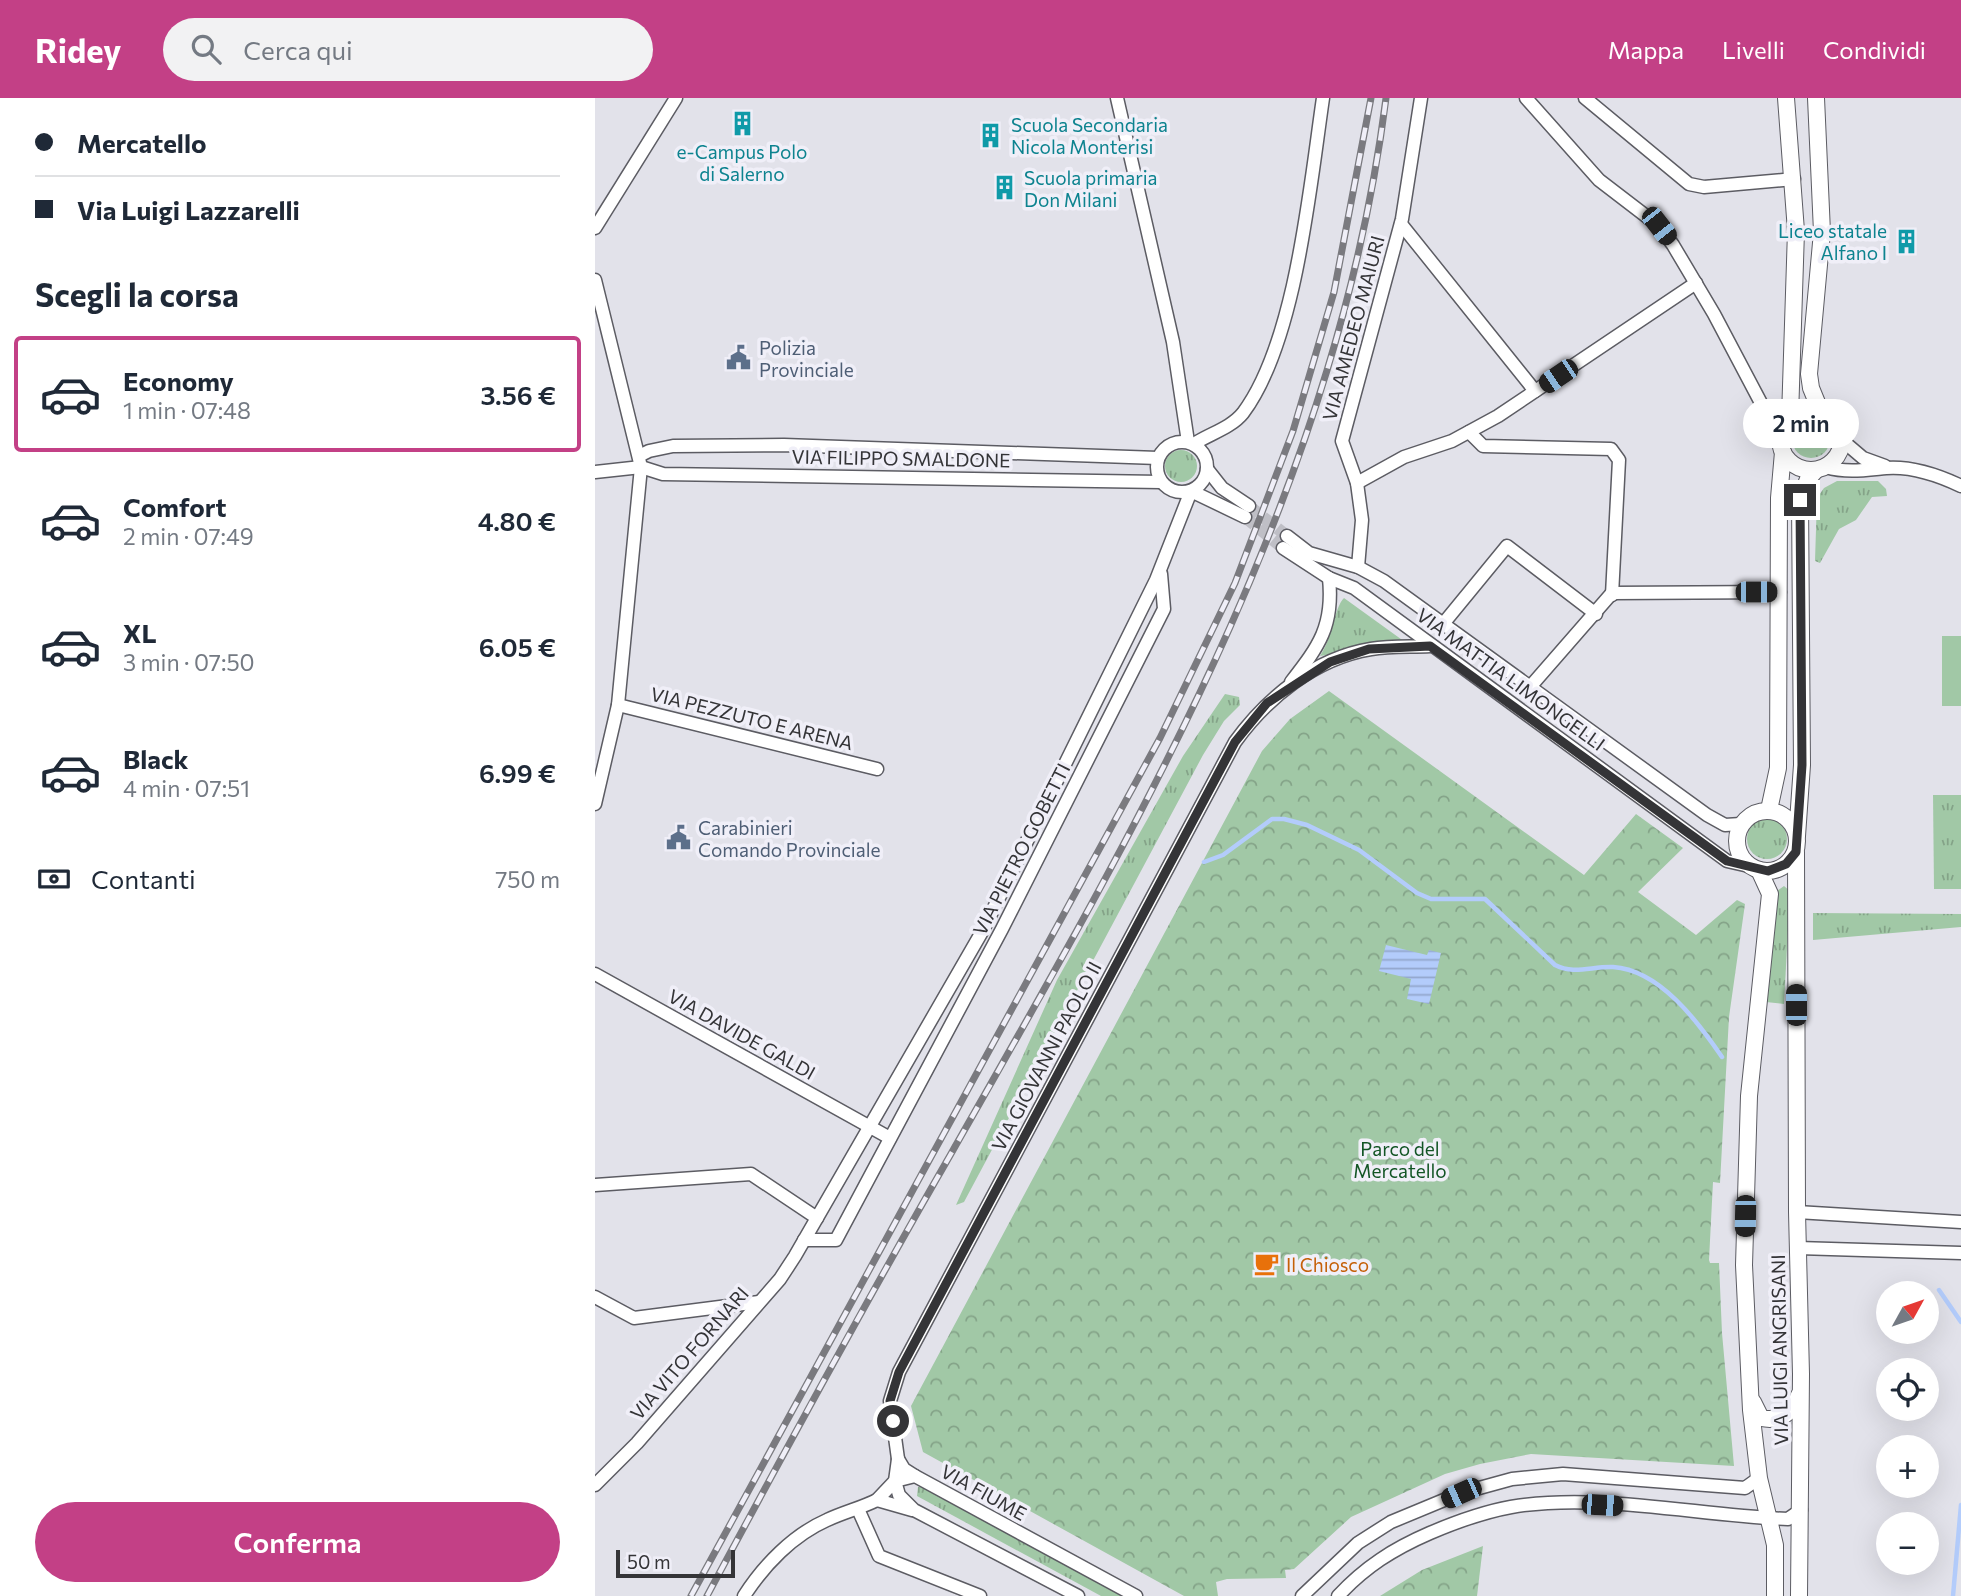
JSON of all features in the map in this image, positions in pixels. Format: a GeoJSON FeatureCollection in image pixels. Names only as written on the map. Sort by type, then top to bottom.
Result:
{"type":"FeatureCollection","features":[{"type":"Feature","properties":{"kind":"street"},"geometry":{"type":"LineString","coordinates":[[595,228],[676,98]]}},
{"type":"Feature","properties":{"kind":"street"},"geometry":{"type":"LineString","coordinates":[[1117,98],[1173,342],[1191,443],[1202,451],[1207,469],[1222,488],[1247,512],[1191,491],[1175,492],[1157,476],[1158,458],[1167,446],[1191,443],[1232,424],[1242,413],[1276,350],[1305,218],[1323,98]]}},
{"type":"Feature","properties":{"kind":"street","name":"VIA AMEDEO MAIURI"},"geometry":{"type":"LineString","coordinates":[[1358,567],[1362,520],[1357,483],[1342,442],[1401,224],[1421,98]]}},
{"type":"Feature","properties":{"kind":"street"},"geometry":{"type":"LineString","coordinates":[[1526,98],[1599,180],[1659,226],[1696,283],[1781,445],[1796,467],[1839,471],[1888,468],[1941,476],[1961,486]]}},
{"type":"Feature","properties":{"kind":"street"},"geometry":{"type":"LineString","coordinates":[[1584,98],[1689,184],[1704,187],[1794,179]]}},
{"type":"Feature","properties":{"kind":"street"},"geometry":{"type":"LineString","coordinates":[[1769,810],[1778,768],[1779,498],[1781,445],[1790,417],[1796,231],[1786,98]]}},
{"type":"Feature","properties":{"kind":"street"},"geometry":{"type":"LineString","coordinates":[[1816,98],[1822,232],[1809,374],[1811,388],[1820,410]]}},
{"type":"Feature","properties":{"kind":"street"},"geometry":{"type":"LineString","coordinates":[[1401,224],[1535,391]]}},
{"type":"Feature","properties":{"kind":"street"},"geometry":{"type":"LineString","coordinates":[[595,280],[640,462],[618,705],[595,804]]}},
{"type":"Feature","properties":{"kind":"street"},"geometry":{"type":"LineString","coordinates":[[1357,483],[1404,457],[1452,441],[1469,432],[1696,283]]}},
{"type":"Feature","properties":{"kind":"street"},"geometry":{"type":"LineString","coordinates":[[1790,417],[1804,409],[1820,410],[1837,421],[1843,441],[1863,458],[1888,468]]}},
{"type":"Feature","properties":{"kind":"street"},"geometry":{"type":"LineString","coordinates":[[1469,432],[1483,446],[1611,449],[1619,460],[1612,594],[1530,687]]}},
{"type":"Feature","properties":{"kind":"street"},"geometry":{"type":"LineString","coordinates":[[1821,469],[1838,456],[1843,441]]}},
{"type":"Feature","properties":{"kind":"street","name":"VIA FILIPPO SMALDONE"},"geometry":{"type":"LineString","coordinates":[[1158,458],[784,445],[673,446],[649,451],[640,462],[663,474],[1161,482]]}},
{"type":"Feature","properties":{"kind":"street"},"geometry":{"type":"LineString","coordinates":[[595,472],[640,462]]}},
{"type":"Feature","properties":{"kind":"street"},"geometry":{"type":"LineString","coordinates":[[1191,491],[1203,481],[1207,469]]}},
{"type":"Feature","properties":{"kind":"street","name":"VIA LUIGI ANGRISANI"},"geometry":{"type":"LineString","coordinates":[[1799,1596],[1801,1389],[1797,1212],[1797,844],[1802,765],[1800,500],[1808,479],[1821,469]]}},
{"type":"Feature","properties":{"kind":"street","name":"VIA PIETRO GOBETTI"},"geometry":{"type":"LineString","coordinates":[[870,1127],[961,970],[1160,571],[1191,491]]}},
{"type":"Feature","properties":{"kind":"street","name":"VIA MATTIA LIMONGELLI"},"geometry":{"type":"LineString","coordinates":[[1741,824],[1725,825],[1707,815],[1384,581],[1358,567],[1309,553],[1285,542],[1329,578],[1353,588],[1727,861],[1754,868]]}},
{"type":"Feature","properties":{"kind":"street"},"geometry":{"type":"LineString","coordinates":[[1443,624],[1507,546],[1596,614]]}},
{"type":"Feature","properties":{"kind":"street","name":"VIA PIETRO GOBETTI"},"geometry":{"type":"LineString","coordinates":[[890,1138],[1089,760],[1164,608],[1160,571]]}},
{"type":"Feature","properties":{"kind":"street","name":"VIA GIOVANNI PAOLO II"},"geometry":{"type":"LineString","coordinates":[[1284,690],[1321,644],[1330,600],[1329,578]]}},
{"type":"Feature","properties":{"kind":"street"},"geometry":{"type":"LineString","coordinates":[[1612,594],[1780,592]]}},
{"type":"Feature","properties":{"kind":"street","name":"VIA GIOVANNI PAOLO II"},"geometry":{"type":"LineString","coordinates":[[895,1481],[898,1459],[890,1401],[899,1372],[1235,742],[1267,703],[1330,662],[1354,653],[1384,647],[1430,646]]}},
{"type":"Feature","properties":{"kind":"street","name":"VIA PEZZUTO E ARENA"},"geometry":{"type":"LineString","coordinates":[[618,705],[877,769]]}},
{"type":"Feature","properties":{"kind":"street"},"geometry":{"type":"LineString","coordinates":[[1070,750],[1089,760]]}},
{"type":"Feature","properties":{"kind":"street"},"geometry":{"type":"LineString","coordinates":[[1769,810],[1785,816],[1797,844],[1776,870],[1754,868],[1742,859],[1736,841],[1741,824],[1753,813],[1769,810]]}},
{"type":"Feature","properties":{"kind":"street","name":"VIA LUIGI ANGRISANI"},"geometry":{"type":"LineString","coordinates":[[1754,868],[1770,894],[1756,1010],[1748,1121],[1744,1265],[1749,1392],[1759,1478],[1775,1545],[1775,1596]]}},
{"type":"Feature","properties":{"kind":"street"},"geometry":{"type":"LineString","coordinates":[[961,970],[976,977]]}},
{"type":"Feature","properties":{"kind":"street","name":"VIA DAVIDE GALDI"},"geometry":{"type":"LineString","coordinates":[[595,974],[890,1138]]}},
{"type":"Feature","properties":{"kind":"street","name":"VIA VITO FORNARI"},"geometry":{"type":"LineString","coordinates":[[595,1485],[637,1443],[781,1279],[870,1127]]}},
{"type":"Feature","properties":{"kind":"street"},"geometry":{"type":"LineString","coordinates":[[804,1240],[836,1240],[890,1138]]}},
{"type":"Feature","properties":{"kind":"street"},"geometry":{"type":"LineString","coordinates":[[595,1185],[751,1174],[817,1218]]}},
{"type":"Feature","properties":{"kind":"street"},"geometry":{"type":"LineString","coordinates":[[1797,1212],[1917,1222],[1961,1222]]}},
{"type":"Feature","properties":{"kind":"street"},"geometry":{"type":"LineString","coordinates":[[1798,1248],[1961,1253]]}},
{"type":"Feature","properties":{"kind":"street"},"geometry":{"type":"LineString","coordinates":[[595,1297],[634,1318],[759,1302]]}},
{"type":"Feature","properties":{"kind":"street"},"geometry":{"type":"LineString","coordinates":[[1749,1392],[1758,1414],[1772,1419],[1791,1411],[1801,1389]]}},
{"type":"Feature","properties":{"kind":"street"},"geometry":{"type":"LineString","coordinates":[[898,1459],[904,1469],[915,1476]]}},
{"type":"Feature","properties":{"kind":"street"},"geometry":{"type":"LineString","coordinates":[[1302,1596],[1358,1543],[1391,1522],[1461,1493],[1512,1479],[1563,1474],[1745,1488],[1759,1478]]}},
{"type":"Feature","properties":{"kind":"street","name":"VIA FIUME"},"geometry":{"type":"LineString","coordinates":[[895,1481],[915,1476],[1136,1596]]}},
{"type":"Feature","properties":{"kind":"street"},"geometry":{"type":"LineString","coordinates":[[744,1596],[767,1563],[786,1547],[822,1522],[877,1500],[895,1481]]}},
{"type":"Feature","properties":{"kind":"street"},"geometry":{"type":"LineString","coordinates":[[895,1481],[899,1495],[914,1510]]}},
{"type":"Feature","properties":{"kind":"street"},"geometry":{"type":"LineString","coordinates":[[877,1500],[914,1510],[1078,1596]]}},
{"type":"Feature","properties":{"kind":"street"},"geometry":{"type":"LineString","coordinates":[[1338,1596],[1376,1560],[1405,1544],[1477,1515],[1513,1506],[1598,1505],[1788,1519],[1801,1510]]}},
{"type":"Feature","properties":{"kind":"street"},"geometry":{"type":"LineString","coordinates":[[858,1509],[879,1556],[980,1596]]}},
{"type":"Feature","properties":{"kind":"green space"},"geometry":{"type":"Polygon","coordinates":[[[1811,420],[1825,425],[1830,439],[1825,453],[1811,458],[1797,453],[1792,439],[1797,425],[1811,420]]]}},
{"type":"Feature","properties":{"kind":"green space"},"geometry":{"type":"Polygon","coordinates":[[[1181,450],[1193,454],[1197,466],[1193,478],[1181,482],[1169,478],[1165,466],[1169,454],[1181,450]]]}},
{"type":"Feature","properties":{"kind":"green space"},"geometry":{"type":"Polygon","coordinates":[[[1837,481],[1878,481],[1886,489],[1887,496],[1872,497],[1856,520],[1839,529],[1820,563],[1815,561],[1817,498],[1824,488],[1837,481]]]}},
{"type":"Feature","properties":{"kind":"green space"},"geometry":{"type":"Polygon","coordinates":[[[1344,598],[1405,642],[1320,656],[1344,598]]]}},
{"type":"Feature","properties":{"kind":"green space"},"geometry":{"type":"Polygon","coordinates":[[[1942,636],[1961,636],[1961,706],[1942,706],[1942,636]]]}},
{"type":"Feature","properties":{"kind":"green space","name":"Parco del Mercatello"},"geometry":{"type":"Polygon","coordinates":[[[1329,691],[1584,875],[1636,814],[1683,848],[1638,892],[1696,935],[1737,900],[1745,904],[1729,1017],[1720,1183],[1713,1182],[1709,1260],[1710,1263],[1719,1263],[1722,1333],[1734,1466],[1531,1454],[1480,1464],[1445,1474],[1351,1517],[1294,1569],[1285,1570],[1286,1578],[1227,1579],[1216,1582],[1218,1596],[1184,1596],[923,1452],[911,1406],[1262,751],[1290,719],[1329,691]]]}},
{"type":"Feature","properties":{"kind":"green space"},"geometry":{"type":"Polygon","coordinates":[[[1225,694],[1239,697],[1240,705],[1224,721],[1203,755],[964,1202],[956,1205],[1057,980],[1183,756],[1225,694]]]}},
{"type":"Feature","properties":{"kind":"green space"},"geometry":{"type":"Polygon","coordinates":[[[1933,795],[1961,795],[1961,889],[1934,889],[1933,795]]]}},
{"type":"Feature","properties":{"kind":"green space"},"geometry":{"type":"Polygon","coordinates":[[[1767,819],[1781,825],[1787,839],[1781,853],[1767,859],[1753,853],[1747,839],[1753,825],[1767,819]]]}},
{"type":"Feature","properties":{"kind":"green space"},"geometry":{"type":"Polygon","coordinates":[[[1784,886],[1790,891],[1784,1004],[1766,1002],[1777,891],[1784,886]]]}},
{"type":"Feature","properties":{"kind":"green space"},"geometry":{"type":"Polygon","coordinates":[[[1813,913],[1961,914],[1961,927],[1813,940],[1813,913]]]}},
{"type":"Feature","properties":{"kind":"green space"},"geometry":{"type":"Polygon","coordinates":[[[924,1486],[1123,1596],[1101,1596],[917,1496],[918,1487],[924,1486]]]}},
{"type":"Feature","properties":{"kind":"green space"},"geometry":{"type":"Polygon","coordinates":[[[1483,1546],[1477,1596],[1380,1596],[1422,1570],[1483,1546]]]}},
{"type":"Feature","properties":{"kind":"water"},"geometry":{"type":"Polygon","coordinates":[[[1386,945],[1427,955],[1429,950],[1441,953],[1429,1004],[1407,999],[1411,979],[1379,971],[1386,945]]]}},
{"type":"Feature","properties":{"kind":"waterway"},"geometry":{"type":"LineString","coordinates":[[1204,862],[1223,855],[1272,819],[1307,825],[1359,850],[1417,893],[1431,899],[1485,899],[1555,965],[1576,970],[1613,967],[1646,977],[1676,1000],[1722,1057]]}},
{"type":"Feature","properties":{"kind":"waterway"},"geometry":{"type":"LineString","coordinates":[[1939,1290],[1961,1322]]}},
{"type":"Feature","properties":{"kind":"waterway"},"geometry":{"type":"LineString","coordinates":[[1953,1596],[1961,1505]]}},
{"type":"Feature","properties":{"kind":"tunnel"},"geometry":{"type":"LineString","coordinates":[[1249,506],[1287,536]]}},
{"type":"Feature","properties":{"kind":"tunnel"},"geometry":{"type":"LineString","coordinates":[[1245,517],[1283,548]]}},
{"type":"Feature","properties":{"kind":"railway"},"geometry":{"type":"LineString","coordinates":[[691,1596],[1160,738],[1235,583],[1293,431],[1334,292],[1371,98]]}},
{"type":"Feature","properties":{"kind":"railway"},"geometry":{"type":"LineString","coordinates":[[707,1596],[859,1317],[1093,901],[1160,774],[1222,645],[1277,514],[1324,379],[1361,241],[1386,98]]}},
{"type":"Feature","properties":{"kind":"place","name":"e-Campus Polo di Salerno"},"geometry":{"type":"Point","coordinates":[742,123]}},
{"type":"Feature","properties":{"kind":"place","name":"Scuola Secondaria Nicola Monterisi"},"geometry":{"type":"Point","coordinates":[991,135]}},
{"type":"Feature","properties":{"kind":"place","name":"Scuola primaria Don Milani"},"geometry":{"type":"Point","coordinates":[1004,188]}},
{"type":"Feature","properties":{"kind":"place","name":"Liceo statale Alfano I"},"geometry":{"type":"Point","coordinates":[1907,241]}},
{"type":"Feature","properties":{"kind":"place","name":"Polizia Provinciale"},"geometry":{"type":"Point","coordinates":[739,358]}},
{"type":"Feature","properties":{"kind":"place","name":"Carabinieri Comando Provinciale"},"geometry":{"type":"Point","coordinates":[678,838]}},
{"type":"Feature","properties":{"kind":"place","name":"Il Chiosco"},"geometry":{"type":"Point","coordinates":[1266,1264]}},
{"type":"Feature","properties":{"kind":"route"},"geometry":{"type":"LineString","coordinates":[[893,1421],[890,1401],[899,1372],[1235,742],[1267,703],[1284,690],[1330,662],[1354,653],[1384,647],[1430,646],[1727,861],[1768,871],[1776,870],[1791,860],[1796,852],[1802,765],[1800,500]]}}]}
